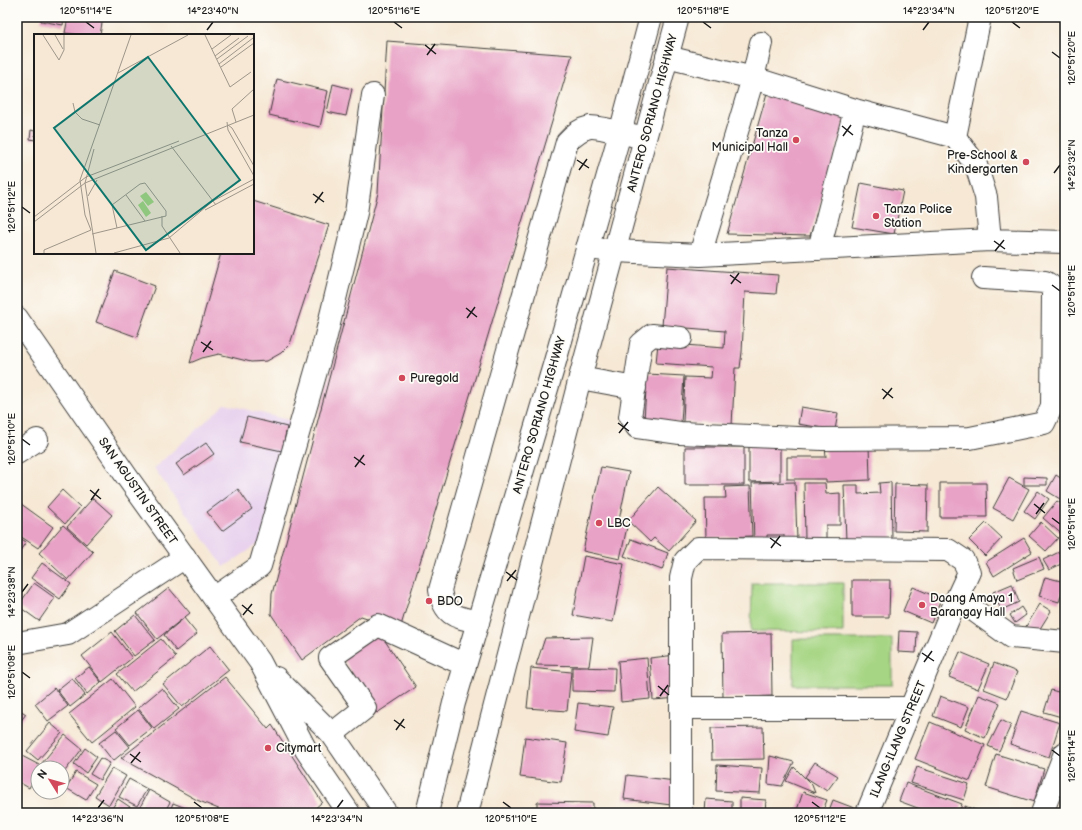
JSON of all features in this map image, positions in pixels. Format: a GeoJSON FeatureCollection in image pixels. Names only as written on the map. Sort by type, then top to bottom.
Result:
{"type":"FeatureCollection","features":[{"type":"Feature","properties":{"kind":"main road","name":"ANTERO SORIANO HIGHWAY"},"geometry":{"type":"LineString","coordinates":[[427,813],[454,703],[552,373],[620,133],[651,17]]}},
{"type":"Feature","properties":{"kind":"main road","name":"ANTERO SORIANO HIGHWAY"},"geometry":{"type":"LineString","coordinates":[[467,813],[476,785],[580,378],[678,17]]}},
{"type":"Feature","properties":{"kind":"main road"},"geometry":{"type":"LineString","coordinates":[[955,137],[980,17]]}},
{"type":"Feature","properties":{"kind":"main road"},"geometry":{"type":"LineString","coordinates":[[700,255],[753,78],[761,43]]}},
{"type":"Feature","properties":{"kind":"main road"},"geometry":{"type":"LineString","coordinates":[[667,57],[753,78],[855,110],[955,137],[976,165],[986,197],[990,240]]}},
{"type":"Feature","properties":{"kind":"main road"},"geometry":{"type":"LineString","coordinates":[[214,598],[260,566],[325,340],[356,212],[373,95]]}},
{"type":"Feature","properties":{"kind":"main road"},"geometry":{"type":"LineString","coordinates":[[819,249],[855,110]]}},
{"type":"Feature","properties":{"kind":"main road"},"geometry":{"type":"LineString","coordinates":[[478,622],[456,617],[442,602],[440,590],[567,142],[574,134],[582,129],[592,126],[645,138]]}},
{"type":"Feature","properties":{"kind":"main road"},"geometry":{"type":"LineString","coordinates":[[587,248],[615,251],[700,255],[990,240],[1065,242]]}},
{"type":"Feature","properties":{"kind":"main road"},"geometry":{"type":"LineString","coordinates":[[681,338],[652,336],[642,344],[630,417],[637,427],[680,433],[822,439],[970,438],[1044,423],[1052,406],[1053,292],[1050,285],[1045,282],[983,278]]}},
{"type":"Feature","properties":{"kind":"main road","name":"SAN AGUSTIN STREET"},"geometry":{"type":"LineString","coordinates":[[17,318],[127,477],[260,662],[306,750],[349,813]]}},
{"type":"Feature","properties":{"kind":"main road"},"geometry":{"type":"LineString","coordinates":[[580,378],[635,388]]}},
{"type":"Feature","properties":{"kind":"main road"},"geometry":{"type":"LineString","coordinates":[[17,453],[37,440]]}},
{"type":"Feature","properties":{"kind":"main road","name":"ILANG-ILANG STREET"},"geometry":{"type":"LineString","coordinates":[[681,708],[682,578],[685,561],[698,548],[948,550],[963,560],[969,572],[866,813]]}},
{"type":"Feature","properties":{"kind":"main road"},"geometry":{"type":"LineString","coordinates":[[17,643],[68,634],[185,557]]}},
{"type":"Feature","properties":{"kind":"main road"},"geometry":{"type":"LineString","coordinates":[[957,598],[1011,637],[1065,642]]}},
{"type":"Feature","properties":{"kind":"main road"},"geometry":{"type":"LineString","coordinates":[[332,734],[365,708],[330,658],[378,625],[465,665]]}},
{"type":"Feature","properties":{"kind":"main road","name":"SAN AGUSTIN STREET"},"geometry":{"type":"LineString","coordinates":[[260,662],[332,734],[386,813]]}},
{"type":"Feature","properties":{"kind":"main road"},"geometry":{"type":"LineString","coordinates":[[681,813],[681,708],[910,708]]}},
{"type":"Feature","properties":{"kind":"main road"},"geometry":{"type":"LineString","coordinates":[[1042,813],[1065,754]]}},
{"type":"Feature","properties":{"kind":"main road"},"geometry":{"type":"LineString","coordinates":[[476,785],[480,813]]}},
{"type":"Feature","properties":{"kind":"shaded area"},"geometry":{"type":"Polygon","coordinates":[[[225,404],[296,422],[260,543],[224,567],[154,468],[225,404]]]}},
{"type":"Feature","properties":{"kind":"green space"},"geometry":{"type":"Polygon","coordinates":[[[752,583],[843,583],[843,632],[751,631],[752,583]]]}},
{"type":"Feature","properties":{"kind":"green space"},"geometry":{"type":"Polygon","coordinates":[[[793,639],[892,639],[892,685],[793,685],[793,639]]]}},
{"type":"Feature","properties":{"kind":"building"},"geometry":{"type":"Polygon","coordinates":[[[42,17],[64,17],[63,25],[41,21],[42,17]]]}},
{"type":"Feature","properties":{"kind":"building"},"geometry":{"type":"Polygon","coordinates":[[[68,17],[103,17],[100,34],[65,33],[68,17]]]}},
{"type":"Feature","properties":{"kind":"building","name":"Puregold"},"geometry":{"type":"Polygon","coordinates":[[[387,41],[572,55],[400,629],[361,616],[302,660],[271,614],[272,594],[378,193],[387,41]]]}},
{"type":"Feature","properties":{"kind":"building"},"geometry":{"type":"Polygon","coordinates":[[[277,79],[328,91],[320,127],[269,115],[277,79]]]}},
{"type":"Feature","properties":{"kind":"building"},"geometry":{"type":"Polygon","coordinates":[[[333,84],[352,89],[346,116],[327,112],[333,84]]]}},
{"type":"Feature","properties":{"kind":"building","name":"Tanza Municipal Hall"},"geometry":{"type":"Polygon","coordinates":[[[767,93],[847,115],[810,236],[727,234],[767,93]]]}},
{"type":"Feature","properties":{"kind":"building"},"geometry":{"type":"Polygon","coordinates":[[[31,130],[34,131],[34,140],[30,139],[31,130]]]}},
{"type":"Feature","properties":{"kind":"building","name":"Tanza Police Station"},"geometry":{"type":"Polygon","coordinates":[[[861,183],[903,191],[894,234],[852,227],[861,183]]]}},
{"type":"Feature","properties":{"kind":"building"},"geometry":{"type":"Polygon","coordinates":[[[254,201],[329,225],[290,344],[281,353],[267,361],[251,362],[219,354],[202,358],[190,363],[221,254],[254,254],[254,201]]]}},
{"type":"Feature","properties":{"kind":"building"},"geometry":{"type":"Polygon","coordinates":[[[667,267],[778,275],[776,294],[745,292],[742,352],[740,368],[735,368],[732,425],[683,422],[685,377],[711,378],[712,367],[656,363],[658,343],[724,348],[725,331],[662,326],[667,267]]]}},
{"type":"Feature","properties":{"kind":"building"},"geometry":{"type":"Polygon","coordinates":[[[115,271],[155,286],[137,337],[96,322],[115,271]]]}},
{"type":"Feature","properties":{"kind":"building"},"geometry":{"type":"Polygon","coordinates":[[[647,374],[684,376],[681,423],[644,420],[647,374]]]}},
{"type":"Feature","properties":{"kind":"building"},"geometry":{"type":"Polygon","coordinates":[[[801,407],[838,413],[835,430],[798,424],[801,407]]]}},
{"type":"Feature","properties":{"kind":"building"},"geometry":{"type":"Polygon","coordinates":[[[247,417],[287,427],[282,451],[240,442],[247,417]]]}},
{"type":"Feature","properties":{"kind":"building"},"geometry":{"type":"Polygon","coordinates":[[[206,443],[214,454],[184,475],[176,464],[206,443]]]}},
{"type":"Feature","properties":{"kind":"building"},"geometry":{"type":"Polygon","coordinates":[[[749,445],[780,445],[780,481],[749,482],[749,445]]]}},
{"type":"Feature","properties":{"kind":"building"},"geometry":{"type":"Polygon","coordinates":[[[869,445],[870,480],[826,482],[826,479],[787,479],[787,457],[826,457],[825,447],[869,445]]]}},
{"type":"Feature","properties":{"kind":"building"},"geometry":{"type":"Polygon","coordinates":[[[685,447],[744,447],[744,485],[685,485],[685,447]]]}},
{"type":"Feature","properties":{"kind":"building"},"geometry":{"type":"Polygon","coordinates":[[[601,467],[629,472],[618,525],[627,527],[620,559],[583,551],[601,467]]]}},
{"type":"Feature","properties":{"kind":"building"},"geometry":{"type":"Polygon","coordinates":[[[1056,475],[1065,481],[1065,502],[1047,491],[1056,475]]]}},
{"type":"Feature","properties":{"kind":"building"},"geometry":{"type":"Polygon","coordinates":[[[1024,477],[1047,478],[1047,485],[1024,485],[1024,477]]]}},
{"type":"Feature","properties":{"kind":"building"},"geometry":{"type":"Polygon","coordinates":[[[1009,478],[1029,489],[1013,519],[993,508],[1009,478]]]}},
{"type":"Feature","properties":{"kind":"building"},"geometry":{"type":"Polygon","coordinates":[[[795,482],[797,540],[784,540],[784,535],[767,535],[767,539],[754,540],[752,483],[795,482]]]}},
{"type":"Feature","properties":{"kind":"building"},"geometry":{"type":"Polygon","coordinates":[[[891,482],[892,540],[846,541],[844,485],[858,485],[858,494],[880,493],[879,483],[891,482]]]}},
{"type":"Feature","properties":{"kind":"building"},"geometry":{"type":"Polygon","coordinates":[[[804,483],[825,483],[826,494],[840,493],[840,525],[826,525],[826,541],[805,541],[804,483]]]}},
{"type":"Feature","properties":{"kind":"building"},"geometry":{"type":"Polygon","coordinates":[[[940,483],[986,483],[987,517],[940,517],[940,483]]]}},
{"type":"Feature","properties":{"kind":"building"},"geometry":{"type":"Polygon","coordinates":[[[895,484],[928,485],[927,532],[894,531],[895,484]]]}},
{"type":"Feature","properties":{"kind":"building"},"geometry":{"type":"Polygon","coordinates":[[[750,486],[752,536],[706,538],[705,498],[726,498],[725,487],[750,486]]]}},
{"type":"Feature","properties":{"kind":"building"},"geometry":{"type":"Polygon","coordinates":[[[658,487],[696,521],[669,551],[654,538],[650,542],[628,521],[658,487]]]}},
{"type":"Feature","properties":{"kind":"building"},"geometry":{"type":"Polygon","coordinates":[[[238,489],[252,509],[222,531],[207,512],[238,489]]]}},
{"type":"Feature","properties":{"kind":"building"},"geometry":{"type":"Polygon","coordinates":[[[62,490],[80,507],[65,524],[47,507],[62,490]]]}},
{"type":"Feature","properties":{"kind":"building"},"geometry":{"type":"Polygon","coordinates":[[[1038,491],[1049,499],[1035,519],[1024,511],[1038,491]]]}},
{"type":"Feature","properties":{"kind":"building"},"geometry":{"type":"Polygon","coordinates":[[[93,498],[112,515],[86,544],[67,527],[93,498]]]}},
{"type":"Feature","properties":{"kind":"building"},"geometry":{"type":"Polygon","coordinates":[[[17,501],[53,527],[38,548],[17,534],[17,501]]]}},
{"type":"Feature","properties":{"kind":"building"},"geometry":{"type":"Polygon","coordinates":[[[1057,501],[1065,506],[1065,537],[1043,518],[1057,501]]]}},
{"type":"Feature","properties":{"kind":"building"},"geometry":{"type":"Polygon","coordinates":[[[1041,522],[1058,538],[1046,551],[1029,536],[1041,522]]]}},
{"type":"Feature","properties":{"kind":"building"},"geometry":{"type":"Polygon","coordinates":[[[986,523],[1002,538],[985,556],[969,540],[986,523]]]}},
{"type":"Feature","properties":{"kind":"building"},"geometry":{"type":"Polygon","coordinates":[[[63,525],[93,552],[68,580],[39,553],[63,525]]]}},
{"type":"Feature","properties":{"kind":"building"},"geometry":{"type":"Polygon","coordinates":[[[17,536],[26,542],[17,555],[17,536]]]}},
{"type":"Feature","properties":{"kind":"building"},"geometry":{"type":"Polygon","coordinates":[[[1024,538],[1032,552],[994,576],[986,562],[1024,538]]]}},
{"type":"Feature","properties":{"kind":"building"},"geometry":{"type":"Polygon","coordinates":[[[631,539],[668,553],[662,570],[624,556],[631,539]]]}},
{"type":"Feature","properties":{"kind":"building"},"geometry":{"type":"Polygon","coordinates":[[[1065,549],[1065,562],[1049,570],[1043,560],[1065,549]]]}},
{"type":"Feature","properties":{"kind":"building"},"geometry":{"type":"Polygon","coordinates":[[[584,556],[624,564],[613,622],[573,615],[584,556]]]}},
{"type":"Feature","properties":{"kind":"building"},"geometry":{"type":"Polygon","coordinates":[[[1039,557],[1044,569],[1017,580],[1013,568],[1039,557]]]}},
{"type":"Feature","properties":{"kind":"building"},"geometry":{"type":"Polygon","coordinates":[[[42,563],[71,584],[60,599],[31,578],[42,563]]]}},
{"type":"Feature","properties":{"kind":"building"},"geometry":{"type":"Polygon","coordinates":[[[1045,577],[1065,582],[1059,602],[1039,596],[1045,577]]]}},
{"type":"Feature","properties":{"kind":"building"},"geometry":{"type":"Polygon","coordinates":[[[852,580],[890,580],[889,617],[852,617],[852,580]]]}},
{"type":"Feature","properties":{"kind":"building"},"geometry":{"type":"Polygon","coordinates":[[[34,583],[55,598],[39,621],[18,606],[34,583]]]}},
{"type":"Feature","properties":{"kind":"building"},"geometry":{"type":"Polygon","coordinates":[[[1012,584],[1019,602],[1001,610],[993,592],[1012,584]]]}},
{"type":"Feature","properties":{"kind":"building","name":"Daang Amaya 1 Barangay Hall"},"geometry":{"type":"Polygon","coordinates":[[[913,587],[941,599],[931,623],[903,611],[913,587]]]}},
{"type":"Feature","properties":{"kind":"building"},"geometry":{"type":"Polygon","coordinates":[[[169,588],[190,613],[157,639],[137,613],[169,588]]]}},
{"type":"Feature","properties":{"kind":"building"},"geometry":{"type":"Polygon","coordinates":[[[1040,604],[1051,611],[1036,635],[1025,628],[1040,604]]]}},
{"type":"Feature","properties":{"kind":"building"},"geometry":{"type":"Polygon","coordinates":[[[1021,607],[1026,615],[1015,623],[1010,615],[1021,607]]]}},
{"type":"Feature","properties":{"kind":"building"},"geometry":{"type":"Polygon","coordinates":[[[135,615],[155,640],[134,656],[115,631],[135,615]]]}},
{"type":"Feature","properties":{"kind":"building"},"geometry":{"type":"Polygon","coordinates":[[[184,618],[197,634],[176,651],[164,635],[184,618]]]}},
{"type":"Feature","properties":{"kind":"building"},"geometry":{"type":"Polygon","coordinates":[[[899,631],[917,632],[916,653],[898,652],[899,631]]]}},
{"type":"Feature","properties":{"kind":"building"},"geometry":{"type":"Polygon","coordinates":[[[112,632],[132,658],[102,682],[82,656],[112,632]]]}},
{"type":"Feature","properties":{"kind":"building"},"geometry":{"type":"Polygon","coordinates":[[[379,632],[416,687],[377,713],[357,684],[343,657],[379,632]]]}},
{"type":"Feature","properties":{"kind":"building"},"geometry":{"type":"Polygon","coordinates":[[[771,633],[772,696],[723,698],[722,634],[771,633]]]}},
{"type":"Feature","properties":{"kind":"building"},"geometry":{"type":"Polygon","coordinates":[[[593,637],[589,666],[536,665],[545,638],[593,637]]]}},
{"type":"Feature","properties":{"kind":"building"},"geometry":{"type":"Polygon","coordinates":[[[161,639],[176,657],[132,692],[117,674],[161,639]]]}},
{"type":"Feature","properties":{"kind":"building"},"geometry":{"type":"Polygon","coordinates":[[[210,646],[229,670],[182,707],[163,684],[210,646]]]}},
{"type":"Feature","properties":{"kind":"building"},"geometry":{"type":"Polygon","coordinates":[[[960,652],[989,664],[978,689],[949,677],[960,652]]]}},
{"type":"Feature","properties":{"kind":"building"},"geometry":{"type":"Polygon","coordinates":[[[676,655],[679,698],[653,700],[650,658],[676,655]]]}},
{"type":"Feature","properties":{"kind":"building"},"geometry":{"type":"Polygon","coordinates":[[[647,658],[650,699],[621,702],[618,661],[647,658]]]}},
{"type":"Feature","properties":{"kind":"building"},"geometry":{"type":"Polygon","coordinates":[[[994,663],[1017,672],[1007,698],[984,689],[994,663]]]}},
{"type":"Feature","properties":{"kind":"building"},"geometry":{"type":"Polygon","coordinates":[[[89,667],[101,682],[87,694],[75,678],[89,667]]]}},
{"type":"Feature","properties":{"kind":"building"},"geometry":{"type":"Polygon","coordinates":[[[572,667],[615,668],[614,692],[572,691],[572,667]]]}},
{"type":"Feature","properties":{"kind":"building"},"geometry":{"type":"Polygon","coordinates":[[[531,668],[571,672],[567,711],[527,708],[531,668]]]}},
{"type":"Feature","properties":{"kind":"building"},"geometry":{"type":"Polygon","coordinates":[[[225,677],[268,729],[272,725],[322,802],[310,813],[228,813],[197,800],[121,758],[225,677]]]}},
{"type":"Feature","properties":{"kind":"building"},"geometry":{"type":"Polygon","coordinates":[[[72,678],[85,695],[70,707],[57,690],[72,678]]]}},
{"type":"Feature","properties":{"kind":"building"},"geometry":{"type":"Polygon","coordinates":[[[113,679],[135,707],[92,742],[69,714],[113,679]]]}},
{"type":"Feature","properties":{"kind":"building"},"geometry":{"type":"Polygon","coordinates":[[[54,688],[68,706],[48,721],[35,704],[54,688]]]}},
{"type":"Feature","properties":{"kind":"building"},"geometry":{"type":"Polygon","coordinates":[[[162,688],[179,709],[154,729],[138,708],[162,688]]]}},
{"type":"Feature","properties":{"kind":"building"},"geometry":{"type":"Polygon","coordinates":[[[1051,690],[1065,694],[1065,718],[1044,712],[1051,690]]]}},
{"type":"Feature","properties":{"kind":"building"},"geometry":{"type":"Polygon","coordinates":[[[979,695],[1000,703],[985,738],[965,729],[979,695]]]}},
{"type":"Feature","properties":{"kind":"building"},"geometry":{"type":"Polygon","coordinates":[[[940,696],[969,707],[961,727],[933,716],[940,696]]]}},
{"type":"Feature","properties":{"kind":"building"},"geometry":{"type":"Polygon","coordinates":[[[578,703],[613,707],[608,737],[574,732],[578,703]]]}},
{"type":"Feature","properties":{"kind":"building"},"geometry":{"type":"Polygon","coordinates":[[[17,708],[26,714],[17,726],[17,708]]]}},
{"type":"Feature","properties":{"kind":"building"},"geometry":{"type":"Polygon","coordinates":[[[138,710],[152,728],[130,745],[116,728],[138,710]]]}},
{"type":"Feature","properties":{"kind":"building"},"geometry":{"type":"Polygon","coordinates":[[[1021,711],[1060,723],[1049,757],[1010,744],[1021,711]]]}},
{"type":"Feature","properties":{"kind":"building"},"geometry":{"type":"Polygon","coordinates":[[[1001,720],[1011,725],[999,751],[988,746],[1001,720]]]}},
{"type":"Feature","properties":{"kind":"building"},"geometry":{"type":"Polygon","coordinates":[[[930,722],[985,745],[970,781],[915,759],[930,722]]]}},
{"type":"Feature","properties":{"kind":"building"},"geometry":{"type":"Polygon","coordinates":[[[50,723],[62,733],[38,760],[27,751],[50,723]]]}},
{"type":"Feature","properties":{"kind":"building"},"geometry":{"type":"Polygon","coordinates":[[[763,727],[764,759],[712,760],[711,728],[763,727]]]}},
{"type":"Feature","properties":{"kind":"building"},"geometry":{"type":"Polygon","coordinates":[[[116,730],[130,747],[113,761],[99,743],[116,730]]]}},
{"type":"Feature","properties":{"kind":"building"},"geometry":{"type":"Polygon","coordinates":[[[65,735],[82,749],[70,765],[70,760],[44,760],[65,735]]]}},
{"type":"Feature","properties":{"kind":"building"},"geometry":{"type":"Polygon","coordinates":[[[525,737],[567,743],[561,782],[520,777],[525,737]]]}},
{"type":"Feature","properties":{"kind":"building"},"geometry":{"type":"Polygon","coordinates":[[[85,748],[97,757],[86,773],[74,764],[85,748]]]}},
{"type":"Feature","properties":{"kind":"building"},"geometry":{"type":"Polygon","coordinates":[[[996,754],[1044,769],[1034,802],[986,787],[996,754]]]}},
{"type":"Feature","properties":{"kind":"building"},"geometry":{"type":"Polygon","coordinates":[[[20,755],[30,760],[29,788],[17,781],[17,761],[20,755]]]}},
{"type":"Feature","properties":{"kind":"building"},"geometry":{"type":"Polygon","coordinates":[[[770,756],[794,762],[782,786],[768,784],[770,756]]]}},
{"type":"Feature","properties":{"kind":"building"},"geometry":{"type":"Polygon","coordinates":[[[100,758],[110,763],[100,780],[90,774],[100,758]]]}},
{"type":"Feature","properties":{"kind":"building"},"geometry":{"type":"Polygon","coordinates":[[[815,762],[838,776],[827,791],[805,777],[815,762]]]}},
{"type":"Feature","properties":{"kind":"building"},"geometry":{"type":"Polygon","coordinates":[[[717,765],[762,768],[760,793],[716,791],[717,765]]]}},
{"type":"Feature","properties":{"kind":"building"},"geometry":{"type":"Polygon","coordinates":[[[794,767],[812,785],[815,793],[786,781],[794,767]]]}},
{"type":"Feature","properties":{"kind":"building"},"geometry":{"type":"Polygon","coordinates":[[[917,767],[969,784],[964,800],[911,783],[917,767]]]}},
{"type":"Feature","properties":{"kind":"building"},"geometry":{"type":"Polygon","coordinates":[[[112,768],[126,776],[109,805],[95,796],[112,768]]]}},
{"type":"Feature","properties":{"kind":"building"},"geometry":{"type":"Polygon","coordinates":[[[76,772],[96,784],[86,800],[70,790],[70,782],[76,772]]]}},
{"type":"Feature","properties":{"kind":"building"},"geometry":{"type":"Polygon","coordinates":[[[627,775],[675,781],[671,805],[624,799],[627,775]]]}},
{"type":"Feature","properties":{"kind":"building"},"geometry":{"type":"Polygon","coordinates":[[[129,779],[147,789],[137,806],[119,797],[129,779]]]}},
{"type":"Feature","properties":{"kind":"building"},"geometry":{"type":"Polygon","coordinates":[[[906,783],[962,804],[959,813],[931,813],[899,801],[906,783]]]}},
{"type":"Feature","properties":{"kind":"building"},"geometry":{"type":"Polygon","coordinates":[[[149,790],[170,802],[164,813],[151,813],[140,807],[149,790]]]}},
{"type":"Feature","properties":{"kind":"building"},"geometry":{"type":"Polygon","coordinates":[[[803,792],[827,800],[822,813],[796,813],[803,792]]]}},
{"type":"Feature","properties":{"kind":"building"},"geometry":{"type":"Polygon","coordinates":[[[740,798],[766,800],[765,813],[740,813],[740,798]]]}},
{"type":"Feature","properties":{"kind":"building"},"geometry":{"type":"Polygon","coordinates":[[[118,799],[136,811],[134,813],[109,813],[118,799]]]}},
{"type":"Feature","properties":{"kind":"building"},"geometry":{"type":"Polygon","coordinates":[[[706,799],[732,801],[732,813],[705,813],[706,799]]]}},
{"type":"Feature","properties":{"kind":"building"},"geometry":{"type":"Polygon","coordinates":[[[833,800],[862,811],[861,813],[828,813],[833,800]]]}},
{"type":"Feature","properties":{"kind":"building"},"geometry":{"type":"Polygon","coordinates":[[[537,802],[593,803],[593,813],[537,813],[537,802]]]}},
{"type":"Feature","properties":{"kind":"building"},"geometry":{"type":"Polygon","coordinates":[[[173,803],[193,811],[192,813],[169,813],[173,803]]]}},
{"type":"Feature","properties":{"kind":"building"},"geometry":{"type":"Polygon","coordinates":[[[965,806],[983,813],[963,813],[965,806]]]}},
{"type":"Feature","properties":{"kind":"place","name":"Tanza Municipal Hall"},"geometry":{"type":"Point","coordinates":[796,140]}},
{"type":"Feature","properties":{"kind":"place","name":"Pre-School & Kindergarten"},"geometry":{"type":"Point","coordinates":[1026,162]}},
{"type":"Feature","properties":{"kind":"place","name":"Tanza Police Station"},"geometry":{"type":"Point","coordinates":[876,216]}},
{"type":"Feature","properties":{"kind":"place","name":"Puregold"},"geometry":{"type":"Point","coordinates":[402,378]}},
{"type":"Feature","properties":{"kind":"place","name":"LBC"},"geometry":{"type":"Point","coordinates":[599,523]}},
{"type":"Feature","properties":{"kind":"place","name":"BDO"},"geometry":{"type":"Point","coordinates":[429,601]}},
{"type":"Feature","properties":{"kind":"place","name":"Daang Amaya 1 Barangay Hall"},"geometry":{"type":"Point","coordinates":[922,605]}},
{"type":"Feature","properties":{"kind":"place","name":"Citymart"},"geometry":{"type":"Point","coordinates":[268,748]}}]}
